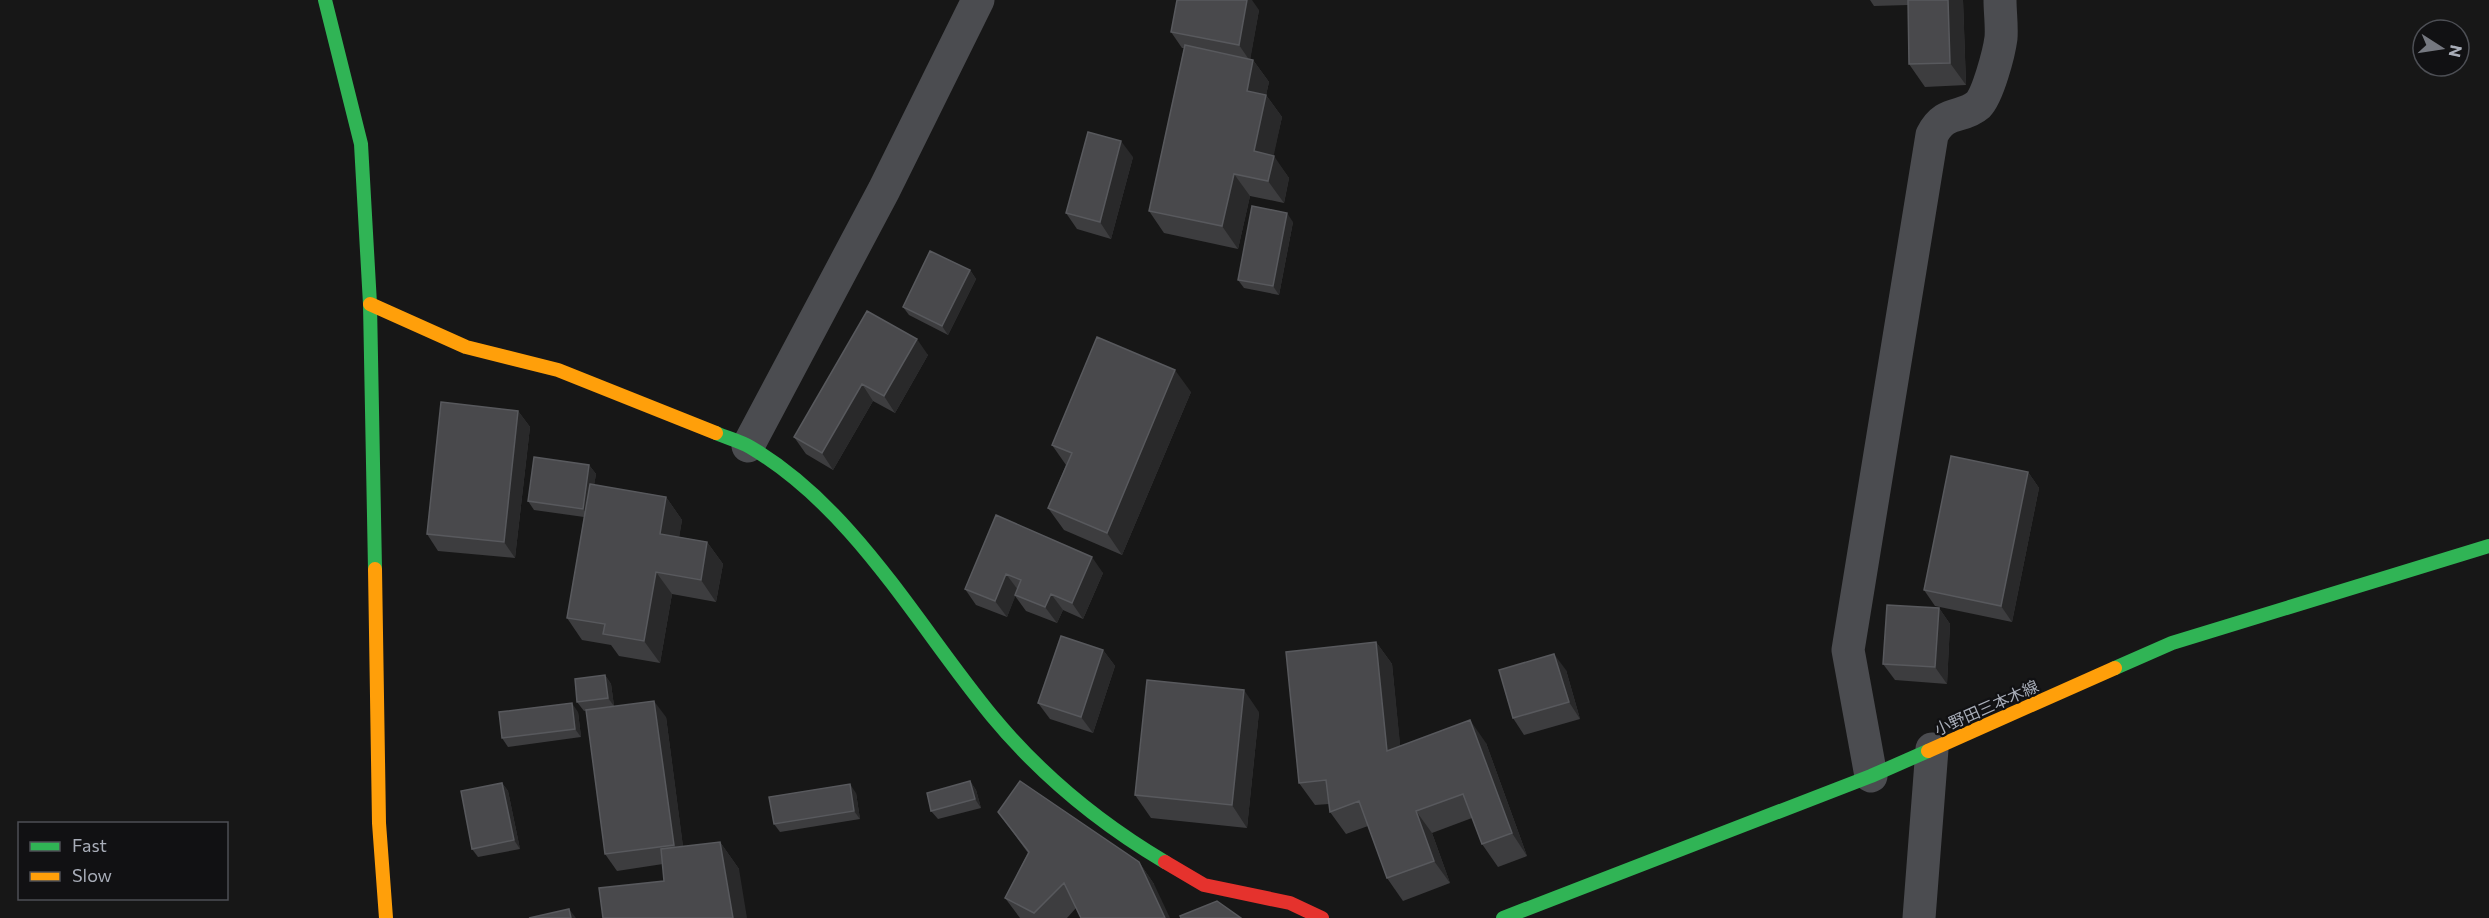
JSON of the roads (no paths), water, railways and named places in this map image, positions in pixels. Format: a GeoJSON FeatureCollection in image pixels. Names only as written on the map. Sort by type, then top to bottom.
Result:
{"type":"FeatureCollection","features":[{"type":"Feature","properties":{"kind":"street"},"geometry":{"type":"LineString","coordinates":[[325,0],[361,144],[370,304],[379,824],[386,918]]}},
{"type":"Feature","properties":{"kind":"street"},"geometry":{"type":"LineString","coordinates":[[748,446],[884,190],[978,0]]}},
{"type":"Feature","properties":{"kind":"street"},"geometry":{"type":"LineString","coordinates":[[1871,776],[1848,650],[1912,255],[1932,135],[1945,118],[1977,106],[1984,95],[2001,37],[2000,0]]}},
{"type":"Feature","properties":{"kind":"street"},"geometry":{"type":"LineString","coordinates":[[370,304],[466,347],[558,370],[748,446],[786,471],[846,527],[993,717],[1047,775],[1135,844],[1204,885],[1290,903],[1322,918]]}},
{"type":"Feature","properties":{"kind":"street","name":"小野田三本木線"},"geometry":{"type":"LineString","coordinates":[[1503,918],[1871,776],[2172,643],[2489,546]]}},
{"type":"Feature","properties":{"kind":"street"},"geometry":{"type":"LineString","coordinates":[[1920,918],[1932,749]]}}]}
